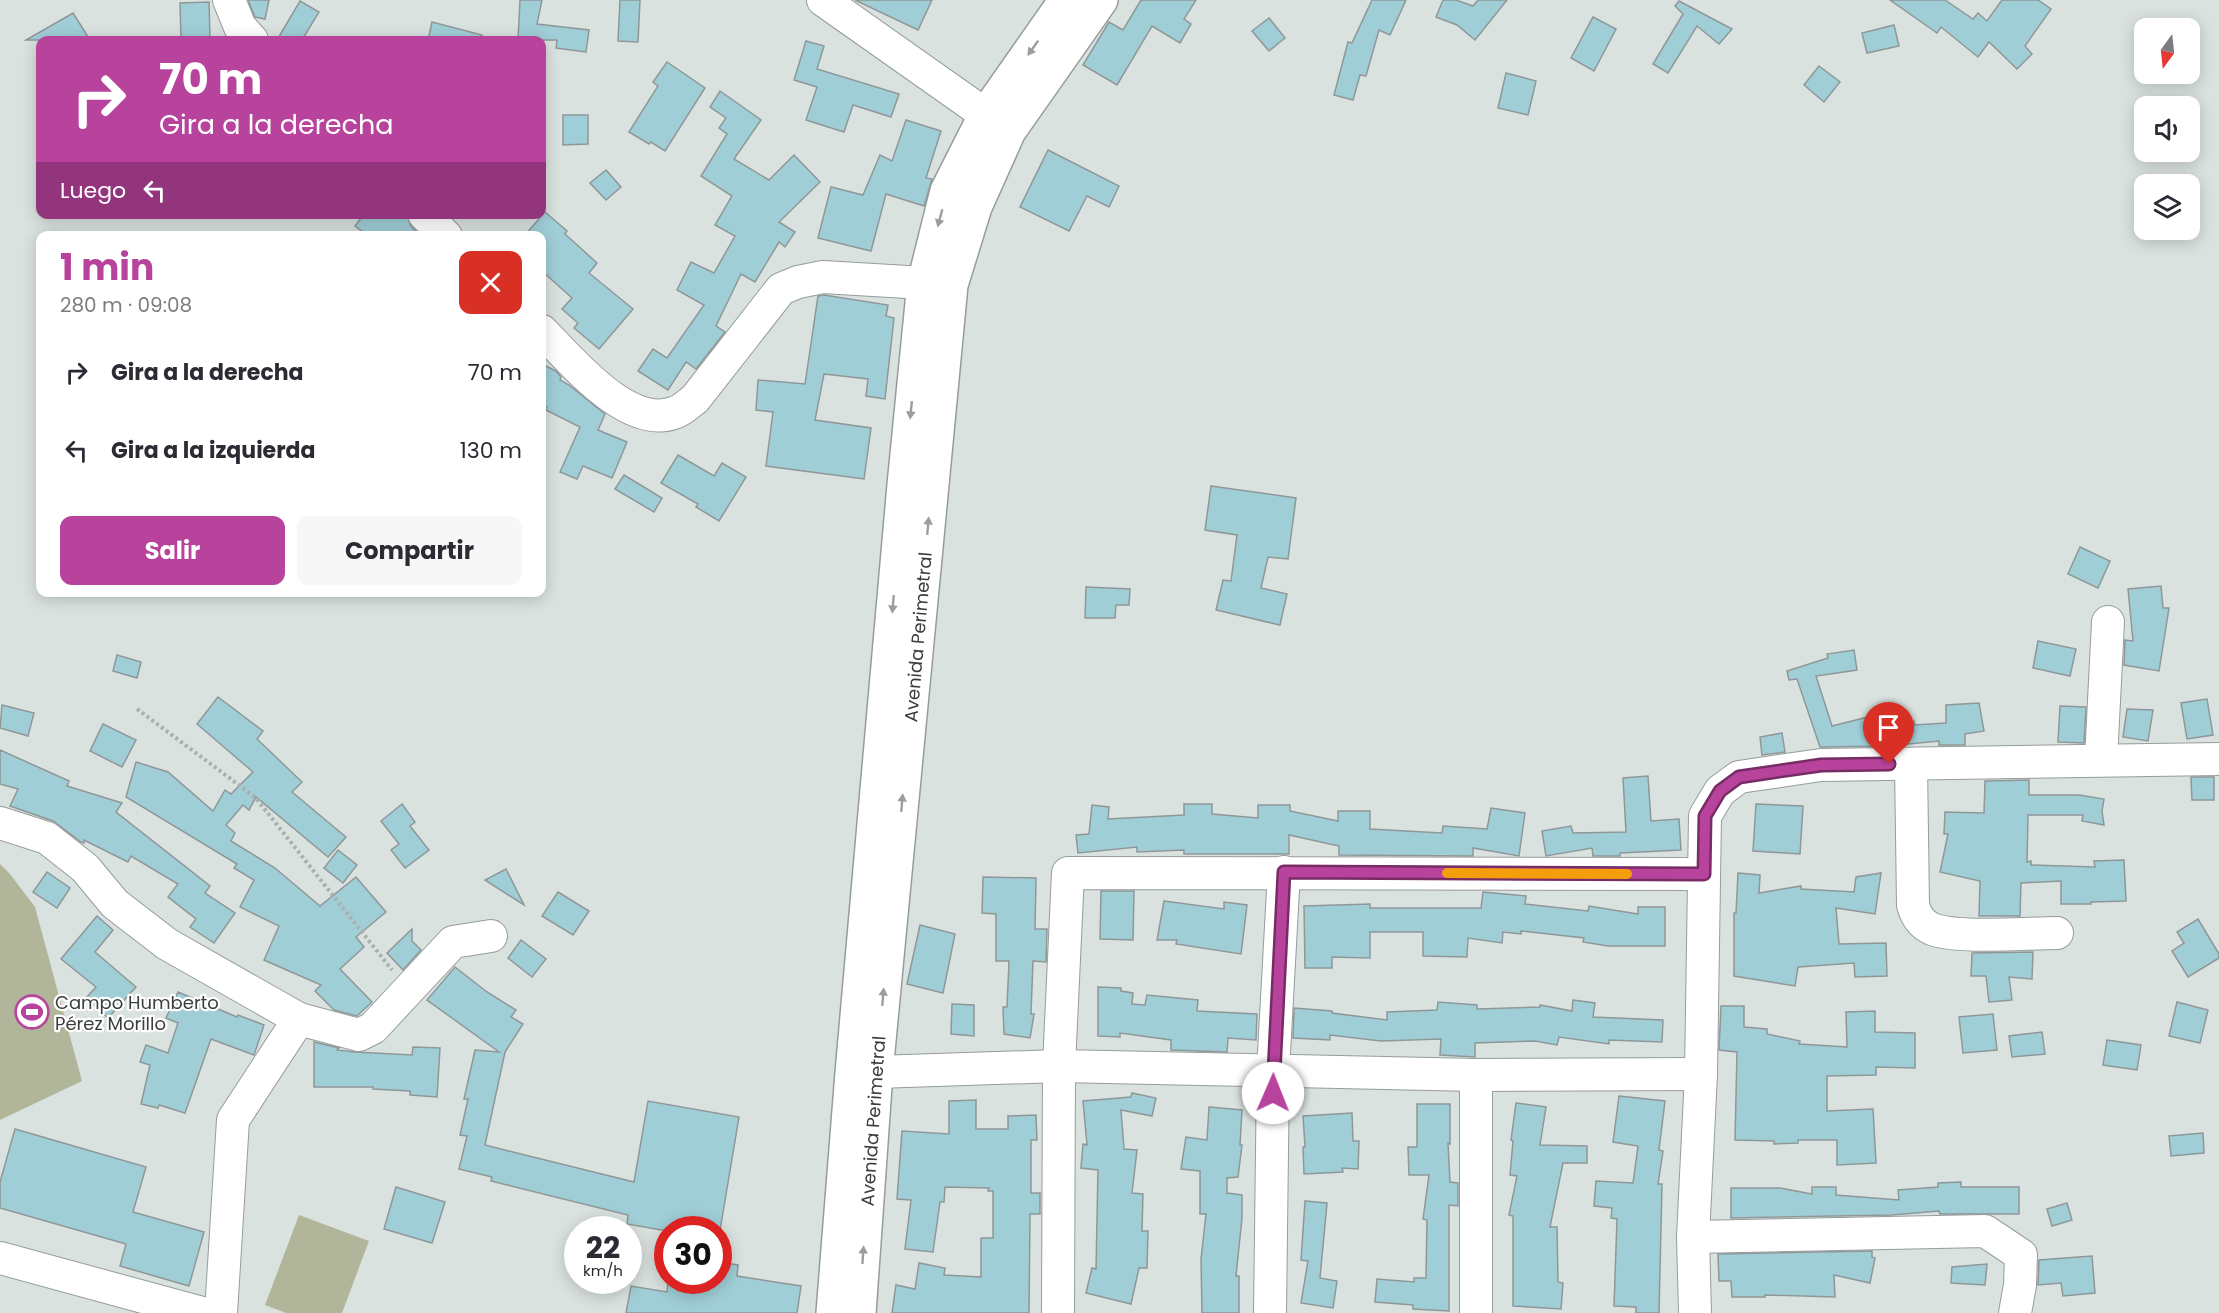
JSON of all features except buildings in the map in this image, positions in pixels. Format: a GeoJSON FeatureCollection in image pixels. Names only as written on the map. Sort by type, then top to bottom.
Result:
{"type":"FeatureCollection","features":[{"type":"Feature","properties":{"kind":"main road","name":"Avenida Perimetral"},"geometry":{"type":"LineString","coordinates":[[859,1313],[876,1072],[951,285],[997,123],[1066,0]]}},
{"type":"Feature","properties":{"kind":"main road","name":"Avenida Perimetral"},"geometry":{"type":"LineString","coordinates":[[834,1313],[852,1073],[924,283],[947,191],[997,123],[1101,0]]}},
{"type":"Feature","properties":{"kind":"street"},"geometry":{"type":"LineString","coordinates":[[229,0],[240,27],[248,36]]}},
{"type":"Feature","properties":{"kind":"street"},"geometry":{"type":"LineString","coordinates":[[826,1],[997,123]]}},
{"type":"Feature","properties":{"kind":"street"},"geometry":{"type":"LineString","coordinates":[[429,219],[441,231]]}},
{"type":"Feature","properties":{"kind":"street"},"geometry":{"type":"LineString","coordinates":[[546,335],[601,390],[634,410],[657,416],[676,412],[695,399],[781,289],[798,282],[823,277],[924,283]]}},
{"type":"Feature","properties":{"kind":"street"},"geometry":{"type":"LineString","coordinates":[[2101,760],[2108,622]]}},
{"type":"Feature","properties":{"kind":"street"},"geometry":{"type":"LineString","coordinates":[[1695,1313],[1693,1237],[1701,1074],[1705,816],[1720,791],[1739,777],[1821,765],[2219,759]]}},
{"type":"Feature","properties":{"kind":"street"},"geometry":{"type":"LineString","coordinates":[[1911,764],[1913,905],[1917,918],[1930,928],[1948,934],[2057,933]]}},
{"type":"Feature","properties":{"kind":"street"},"geometry":{"type":"LineString","coordinates":[[0,823],[47,838],[85,868],[115,904],[167,944],[299,1019],[359,1035],[373,1028],[453,942],[491,936]]}},
{"type":"Feature","properties":{"kind":"street"},"geometry":{"type":"LineString","coordinates":[[1270,1313],[1273,1071],[1284,872]]}},
{"type":"Feature","properties":{"kind":"street"},"geometry":{"type":"LineString","coordinates":[[1058,1313],[1059,1066],[1068,873],[1704,874]]}},
{"type":"Feature","properties":{"kind":"street"},"geometry":{"type":"LineString","coordinates":[[222,1313],[233,1120],[299,1019]]}},
{"type":"Feature","properties":{"kind":"street"},"geometry":{"type":"LineString","coordinates":[[876,1072],[1059,1066],[1476,1075],[1701,1074]]}},
{"type":"Feature","properties":{"kind":"street"},"geometry":{"type":"LineString","coordinates":[[1476,1075],[1476,1313]]}},
{"type":"Feature","properties":{"kind":"street"},"geometry":{"type":"LineString","coordinates":[[1693,1237],[1984,1231],[2021,1255],[2020,1285],[2015,1313]]}},
{"type":"Feature","properties":{"kind":"street"},"geometry":{"type":"LineString","coordinates":[[0,1258],[202,1313]]}},
{"type":"Feature","properties":{"kind":"path"},"geometry":{"type":"LineString","coordinates":[[137,708],[255,797],[409,990]]}},
{"type":"Feature","properties":{"kind":"green space","name":"Campo Humberto Pérez Morillo"},"geometry":{"type":"Polygon","coordinates":[[[0,864],[35,907],[82,1081],[0,1120],[0,864]]]}},
{"type":"Feature","properties":{"kind":"green space"},"geometry":{"type":"Polygon","coordinates":[[[299,1215],[369,1241],[342,1313],[286,1313],[265,1305],[299,1215]]]}},
{"type":"Feature","properties":{"kind":"slow traffic"},"geometry":{"type":"LineString","coordinates":[[1447,873],[1627,874]]}},
{"type":"Feature","properties":{"kind":"place","name":"Campo Humberto Pérez Morillo"},"geometry":{"type":"Point","coordinates":[32,1012]}},
{"type":"Feature","properties":{"kind":"route"},"geometry":{"type":"LineString","coordinates":[[1273,1093],[1284,872],[1704,874],[1705,816],[1720,791],[1739,777],[1821,765],[1889,764]]}}]}
